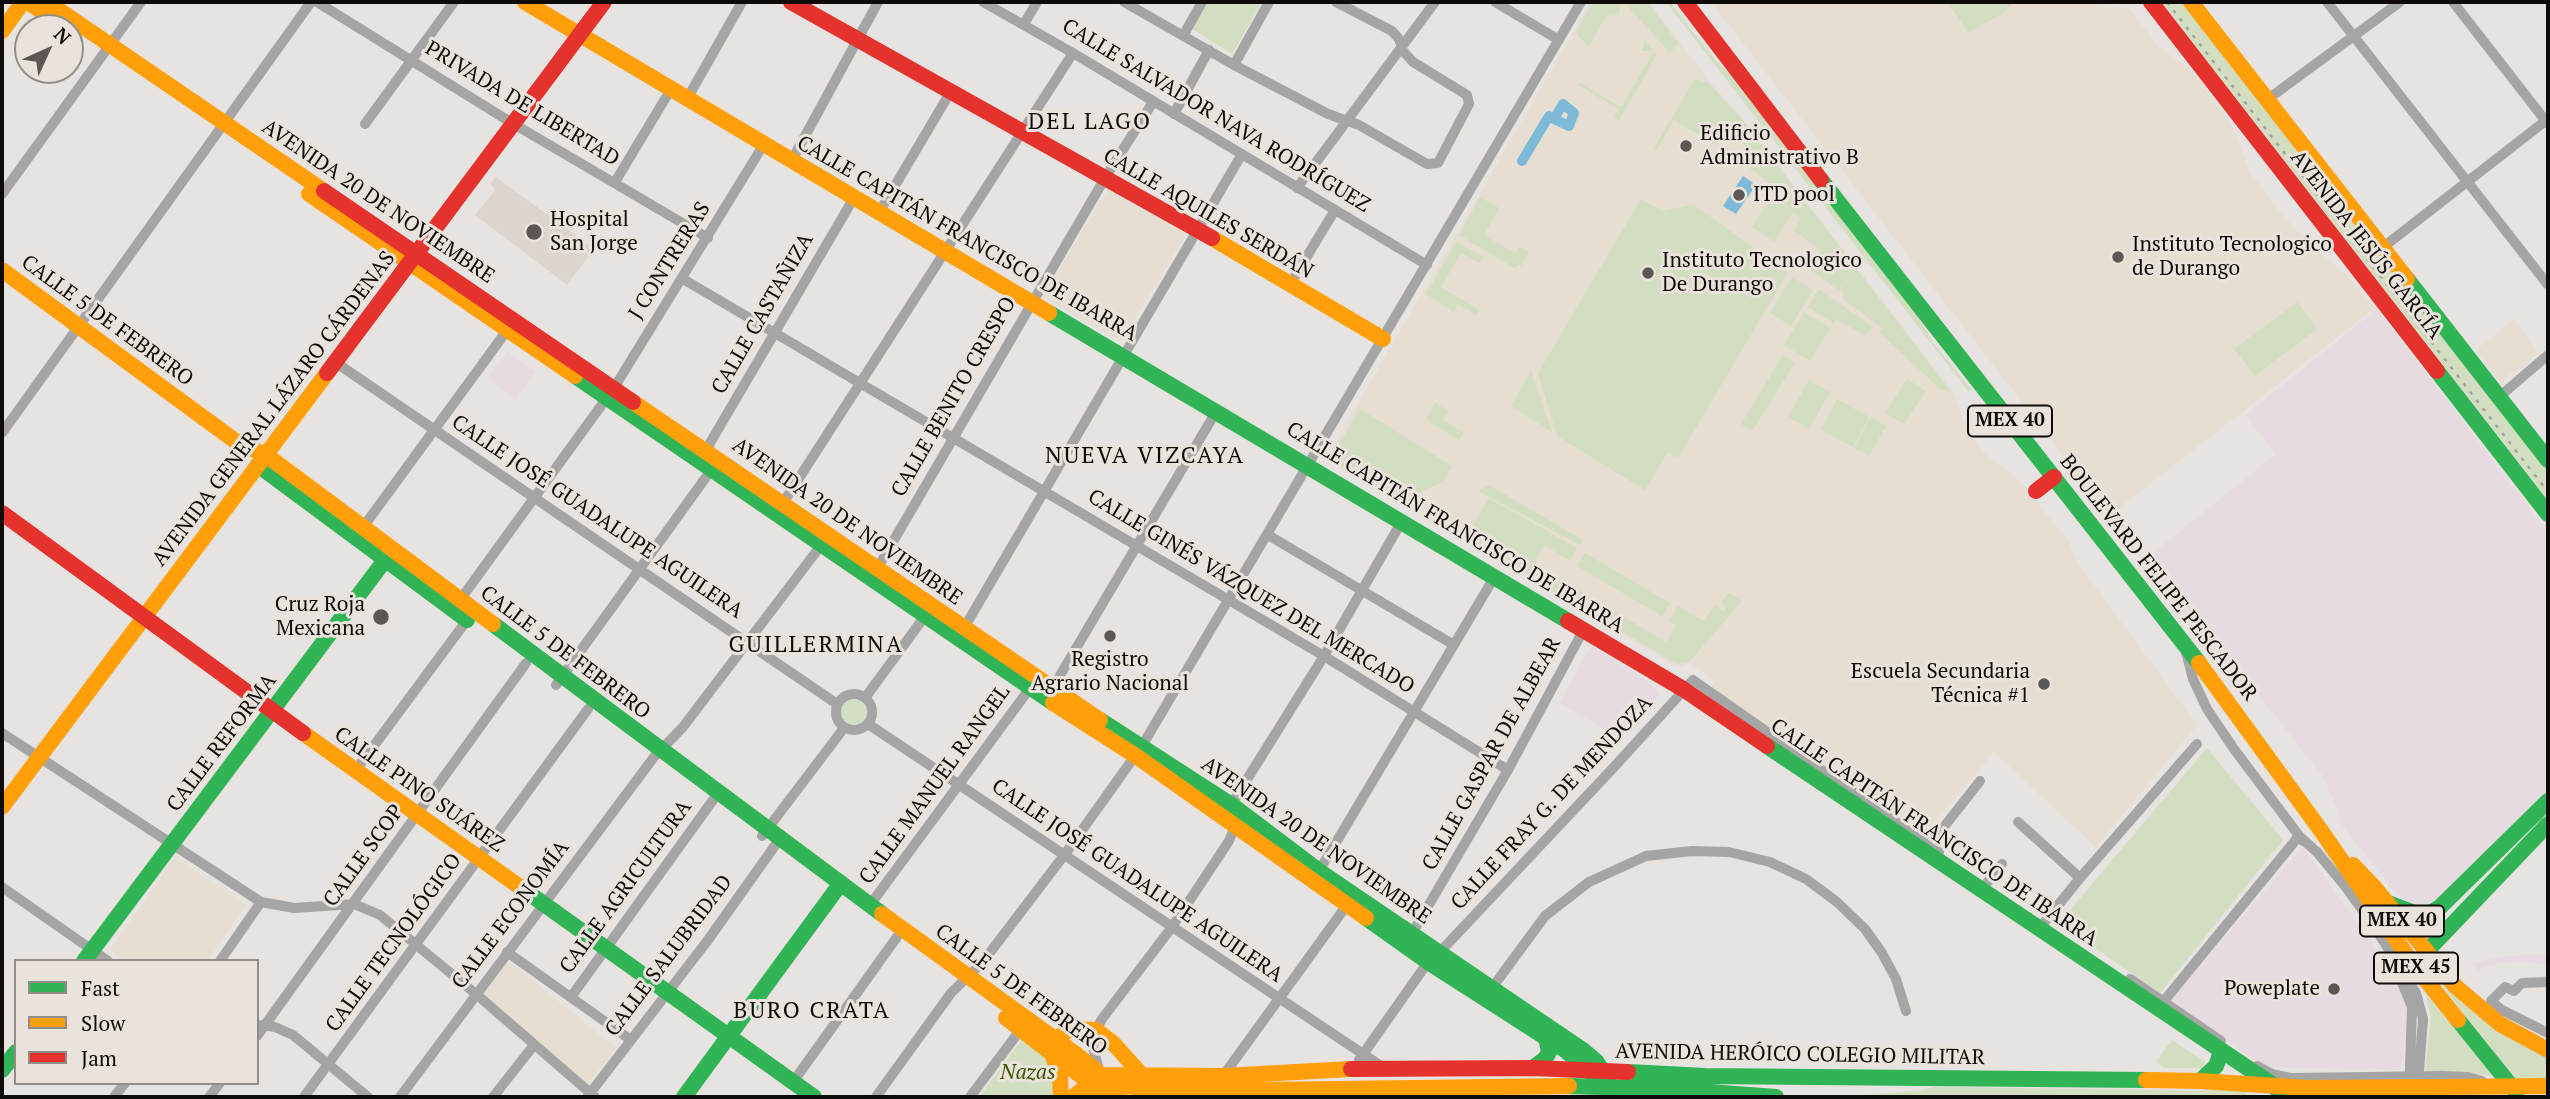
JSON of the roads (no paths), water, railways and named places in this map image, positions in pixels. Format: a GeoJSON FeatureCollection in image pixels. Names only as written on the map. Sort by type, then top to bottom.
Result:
{"type":"FeatureCollection","features":[{"type":"Feature","properties":{"kind":"main road"},"geometry":{"type":"LineString","coordinates":[[2,31],[23,2]]}},
{"type":"Feature","properties":{"kind":"main road","name":"AVENIDA 20 DE NOVIEMBRE"},"geometry":{"type":"LineString","coordinates":[[28,2],[46,14]]}},
{"type":"Feature","properties":{"kind":"main road","name":"AVENIDA 20 DE NOVIEMBRE"},"geometry":{"type":"LineString","coordinates":[[47,2],[106,48],[220,127],[709,459],[822,544],[1030,688],[1233,806],[1319,871],[1411,935],[1433,957],[1492,988],[1603,1080]]}},
{"type":"Feature","properties":{"kind":"main road","name":"CALLE CAPITÁN FRANCISCO DE IBARRA"},"geometry":{"type":"LineString","coordinates":[[526,2],[1584,629],[1688,684],[2160,1005],[2278,1091]]}},
{"type":"Feature","properties":{"kind":"main road","name":"AVENIDA GENERAL LÁZARO CÁRDENAS"},"geometry":{"type":"LineString","coordinates":[[2,807],[604,2]]}},
{"type":"Feature","properties":{"kind":"main road","name":"CALLE AQUILES SERDÁN"},"geometry":{"type":"LineString","coordinates":[[791,2],[1196,229],[1383,339]]}},
{"type":"Feature","properties":{"kind":"main road","name":"BOULEVARD FELIPE PESCADOR"},"geometry":{"type":"LineString","coordinates":[[1685,2],[1802,156],[2185,644],[2429,985],[2516,1091]]}},
{"type":"Feature","properties":{"kind":"main road","name":"AVENIDA JESÚS GARCÍA"},"geometry":{"type":"LineString","coordinates":[[2151,2],[2548,514]]}},
{"type":"Feature","properties":{"kind":"main road","name":"AVENIDA JESÚS GARCÍA"},"geometry":{"type":"LineString","coordinates":[[2191,2],[2548,460]]}},
{"type":"Feature","properties":{"kind":"main road","name":"AVENIDA 20 DE NOVIEMBRE"},"geometry":{"type":"LineString","coordinates":[[84,37],[106,48]]}},
{"type":"Feature","properties":{"kind":"main road","name":"AVENIDA 20 DE NOVIEMBRE"},"geometry":{"type":"LineString","coordinates":[[413,258],[508,329],[611,393]]}},
{"type":"Feature","properties":{"kind":"main road","name":"CALLE 5 DE FEBRERO"},"geometry":{"type":"LineString","coordinates":[[2,270],[389,554],[460,600],[559,680],[838,887],[897,937],[1053,1045],[1104,1090]]}},
{"type":"Feature","properties":{"kind":"main road","name":"AVENIDA 20 DE NOVIEMBRE"},"geometry":{"type":"LineString","coordinates":[[709,459],[783,503],[1052,689],[1139,751],[1235,826],[1347,905],[1433,957],[1544,1032]]}},
{"type":"Feature","properties":{"kind":"main road"},"geometry":{"type":"LineString","coordinates":[[2036,491],[2054,477]]}},
{"type":"Feature","properties":{"kind":"main road","name":"CALLE PINO SUÁREZ"},"geometry":{"type":"LineString","coordinates":[[2,513],[272,711],[814,1097]]}},
{"type":"Feature","properties":{"kind":"main road","name":"CALLE 5 DE FEBRERO"},"geometry":{"type":"LineString","coordinates":[[389,554],[467,620],[526,663],[559,680],[588,709],[657,753],[713,800],[771,837]]}},
{"type":"Feature","properties":{"kind":"main road","name":"CALLE REFORMA"},"geometry":{"type":"LineString","coordinates":[[88,956],[389,554]]}},
{"type":"Feature","properties":{"kind":"main road"},"geometry":{"type":"LineString","coordinates":[[2388,903],[2417,914],[2430,913],[2440,907],[2548,801]]}},
{"type":"Feature","properties":{"kind":"main road"},"geometry":{"type":"LineString","coordinates":[[2429,985],[2426,952],[2548,824]]}},
{"type":"Feature","properties":{"kind":"main road","name":"MEX 40"},"geometry":{"type":"LineString","coordinates":[[2329,844],[2360,872],[2388,903],[2455,986],[2490,1016],[2521,1037],[2548,1050]]}},
{"type":"Feature","properties":{"kind":"main road"},"geometry":{"type":"LineString","coordinates":[[684,1097],[838,887]]}},
{"type":"Feature","properties":{"kind":"main road","name":"CALLE 5 DE FEBRERO"},"geometry":{"type":"LineString","coordinates":[[838,887],[870,905],[1021,1029],[1053,1045]]}},
{"type":"Feature","properties":{"kind":"main road"},"geometry":{"type":"LineString","coordinates":[[1061,1097],[1060,1076],[1053,1045],[1078,1028],[1096,1030],[1113,1043],[1140,1073]]}},
{"type":"Feature","properties":{"kind":"main road"},"geometry":{"type":"LineString","coordinates":[[1533,1068],[1541,1063],[1549,1052],[1544,1032]]}},
{"type":"Feature","properties":{"kind":"main road"},"geometry":{"type":"LineString","coordinates":[[2200,1081],[2216,1066],[2220,1055],[2218,1049]]}},
{"type":"Feature","properties":{"kind":"main road"},"geometry":{"type":"LineString","coordinates":[[2,1070],[14,1055]]}},
{"type":"Feature","properties":{"kind":"main road","name":"AVENIDA HERÓICO COLEGIO MILITAR"},"geometry":{"type":"LineString","coordinates":[[1104,1090],[1140,1073],[1223,1076],[1352,1069],[1533,1068],[1603,1080],[1704,1088],[1767,1080],[1937,1079],[2200,1081],[2278,1091],[2308,1088],[2493,1087],[2516,1091],[2548,1086]]}},
{"type":"Feature","properties":{"kind":"main road","name":"AVENIDA HERÓICO COLEGIO MILITAR"},"geometry":{"type":"LineString","coordinates":[[1104,1090],[1176,1094],[1684,1076],[1704,1088]]}},
{"type":"Feature","properties":{"kind":"main road"},"geometry":{"type":"LineString","coordinates":[[1704,1088],[1734,1096],[1767,1080],[1772,1092],[1785,1097]]}},
{"type":"Feature","properties":{"kind":"main road"},"geometry":{"type":"LineString","coordinates":[[1073,1097],[1104,1090]]}},
{"type":"Feature","properties":{"kind":"main road","name":"AVENIDA HERÓICO COLEGIO MILITAR"},"geometry":{"type":"LineString","coordinates":[[1734,1096],[1776,1097]]}},
{"type":"Feature","properties":{"kind":"street"},"geometry":{"type":"LineString","coordinates":[[2,194],[141,2]]}},
{"type":"Feature","properties":{"kind":"street"},"geometry":{"type":"LineString","coordinates":[[2,433],[311,2]]}},
{"type":"Feature","properties":{"kind":"street","name":"PRIVADA DE LIBERTAD"},"geometry":{"type":"LineString","coordinates":[[317,2],[512,123],[708,238]]}},
{"type":"Feature","properties":{"kind":"street"},"geometry":{"type":"LineString","coordinates":[[365,124],[454,2]]}},
{"type":"Feature","properties":{"kind":"street"},"geometry":{"type":"LineString","coordinates":[[687,99],[742,2]]}},
{"type":"Feature","properties":{"kind":"street"},"geometry":{"type":"LineString","coordinates":[[792,160],[878,2]]}},
{"type":"Feature","properties":{"kind":"street","name":"CALLE SALVADOR NAVA RODRÍGUEZ"},"geometry":{"type":"LineString","coordinates":[[983,2],[1427,265]]}},
{"type":"Feature","properties":{"kind":"street"},"geometry":{"type":"LineString","coordinates":[[1024,24],[1037,2]]}},
{"type":"Feature","properties":{"kind":"street"},"geometry":{"type":"LineString","coordinates":[[1124,2],[1234,65],[1328,114],[1359,125],[1427,164],[1438,163],[1469,104],[1469,98],[1413,62],[1392,31],[1336,2]]}},
{"type":"Feature","properties":{"kind":"street"},"geometry":{"type":"LineString","coordinates":[[1183,36],[1202,2]]}},
{"type":"Feature","properties":{"kind":"street"},"geometry":{"type":"LineString","coordinates":[[1234,65],[1269,2]]}},
{"type":"Feature","properties":{"kind":"street"},"geometry":{"type":"LineString","coordinates":[[1297,188],[1435,2]]}},
{"type":"Feature","properties":{"kind":"street"},"geometry":{"type":"LineString","coordinates":[[1495,2],[1559,40]]}},
{"type":"Feature","properties":{"kind":"street"},"geometry":{"type":"LineString","coordinates":[[876,1097],[951,993],[982,963],[1065,854],[1139,751],[1269,535],[1581,2]]}},
{"type":"Feature","properties":{"kind":"street"},"geometry":{"type":"LineString","coordinates":[[2327,2],[2548,285]]}},
{"type":"Feature","properties":{"kind":"street"},"geometry":{"type":"LineString","coordinates":[[2268,99],[2400,2]]}},
{"type":"Feature","properties":{"kind":"street"},"geometry":{"type":"LineString","coordinates":[[2382,248],[2547,121],[2453,2]]}},
{"type":"Feature","properties":{"kind":"street"},"geometry":{"type":"LineString","coordinates":[[1174,114],[1209,50]]}},
{"type":"Feature","properties":{"kind":"street"},"geometry":{"type":"LineString","coordinates":[[783,503],[1073,53]]}},
{"type":"Feature","properties":{"kind":"street"},"geometry":{"type":"LineString","coordinates":[[615,182],[671,89]]}},
{"type":"Feature","properties":{"kind":"street"},"geometry":{"type":"LineString","coordinates":[[880,211],[951,91]]}},
{"type":"Feature","properties":{"kind":"street","name":"CALLE BENITO CRESPO"},"geometry":{"type":"LineString","coordinates":[[877,569],[1105,178],[1153,102]]}},
{"type":"Feature","properties":{"kind":"street","name":"J CONTRERAS"},"geometry":{"type":"LineString","coordinates":[[460,600],[611,393],[764,144]]}},
{"type":"Feature","properties":{"kind":"street"},"geometry":{"type":"LineString","coordinates":[[964,628],[1126,356],[1196,229],[1242,154]]}},
{"type":"Feature","properties":{"kind":"street","name":"CALLE CASTAÑIZA"},"geometry":{"type":"LineString","coordinates":[[559,680],[706,479],[710,443],[855,196]]}},
{"type":"Feature","properties":{"kind":"street"},"geometry":{"type":"LineString","coordinates":[[1289,286],[1335,210]]}},
{"type":"Feature","properties":{"kind":"street","name":"CALLE GINÉS VÁZQUEZ DEL MERCADO"},"geometry":{"type":"LineString","coordinates":[[683,279],[1324,656],[1508,770]]}},
{"type":"Feature","properties":{"kind":"street"},"geometry":{"type":"LineString","coordinates":[[359,532],[508,329]]}},
{"type":"Feature","properties":{"kind":"street"},"geometry":{"type":"LineString","coordinates":[[2499,397],[2548,355]]}},
{"type":"Feature","properties":{"kind":"street","name":"CALLE JOSÉ GUADALUPE AGUILERA"},"geometry":{"type":"LineString","coordinates":[[335,362],[837,704]]}},
{"type":"Feature","properties":{"kind":"street"},"geometry":{"type":"LineString","coordinates":[[1052,689],[1217,410]]}},
{"type":"Feature","properties":{"kind":"street"},"geometry":{"type":"LineString","coordinates":[[1104,1090],[1093,1048],[1096,1030],[1108,1009],[1172,927],[1228,841],[1235,826],[1233,806],[1402,522]]}},
{"type":"Feature","properties":{"kind":"street"},"geometry":{"type":"LineString","coordinates":[[1269,535],[1454,645]]}},
{"type":"Feature","properties":{"kind":"street","name":"CALLE ECONOMÍA"},"geometry":{"type":"LineString","coordinates":[[400,1097],[657,753],[683,727],[822,544]]}},
{"type":"Feature","properties":{"kind":"street"},"geometry":{"type":"LineString","coordinates":[[1319,871],[1495,576]]}},
{"type":"Feature","properties":{"kind":"street"},"geometry":{"type":"LineString","coordinates":[[865,698],[925,616]]}},
{"type":"Feature","properties":{"kind":"street"},"geometry":{"type":"LineString","coordinates":[[356,771],[467,620]]}},
{"type":"Feature","properties":{"kind":"street","name":"CALLE GASPAR DE ALBEAR"},"geometry":{"type":"LineString","coordinates":[[1411,935],[1508,770],[1584,629]]}},
{"type":"Feature","properties":{"kind":"street"},"geometry":{"type":"LineString","coordinates":[[2185,644],[2190,673],[2207,709],[2227,740],[2299,836],[2317,852],[2345,886],[2416,993],[2423,1019],[2414,1087],[2279,1076],[2251,1063],[2160,1005],[2299,836]]}},
{"type":"Feature","properties":{"kind":"street","name":"CALLE SCOP"},"geometry":{"type":"LineString","coordinates":[[262,1025],[354,904],[526,663]]}},
{"type":"Feature","properties":{"kind":"street","name":"CALLE FRAY G. DE MENDOZA"},"geometry":{"type":"LineString","coordinates":[[1352,1069],[1433,957],[1615,766],[1688,684]]}},
{"type":"Feature","properties":{"kind":"street","name":"CALLE MANUEL RANGEL"},"geometry":{"type":"LineString","coordinates":[[870,905],[1030,688]]}},
{"type":"Feature","properties":{"kind":"street"},"geometry":{"type":"LineString","coordinates":[[850,694],[865,698],[871,708],[868,724],[854,731],[844,728],[836,717],[837,704],[850,694]]}},
{"type":"Feature","properties":{"kind":"street","name":"CALLE TECNOLÓGICO"},"geometry":{"type":"LineString","coordinates":[[304,1097],[588,709]]}},
{"type":"Feature","properties":{"kind":"street","name":"CALLE JOSÉ GUADALUPE AGUILERA"},"geometry":{"type":"LineString","coordinates":[[868,724],[1386,1069]]}},
{"type":"Feature","properties":{"kind":"street","name":"CALLE SALUBRIDAD"},"geometry":{"type":"LineString","coordinates":[[591,1096],[667,993],[844,728]]}},
{"type":"Feature","properties":{"kind":"street"},"geometry":{"type":"LineString","coordinates":[[2,733],[261,902],[294,908],[354,904],[380,915],[476,994],[591,1096]]}},
{"type":"Feature","properties":{"kind":"street"},"geometry":{"type":"LineString","coordinates":[[1980,781],[1927,848],[1986,884],[2041,925],[2197,744]]}},
{"type":"Feature","properties":{"kind":"street","name":"CALLE AGRICULTURA"},"geometry":{"type":"LineString","coordinates":[[571,997],[713,800]]}},
{"type":"Feature","properties":{"kind":"street"},"geometry":{"type":"LineString","coordinates":[[2018,822],[2080,878]]}},
{"type":"Feature","properties":{"kind":"street"},"geometry":{"type":"LineString","coordinates":[[1492,988],[1545,916],[1589,882],[1646,856],[1729,852],[1770,862],[1807,878],[1837,902],[1865,929],[1882,953],[1896,979],[1906,1011]]}},
{"type":"Feature","properties":{"kind":"street"},"geometry":{"type":"LineString","coordinates":[[1986,884],[2002,864]]}},
{"type":"Feature","properties":{"kind":"street"},"geometry":{"type":"LineString","coordinates":[[2,887],[88,956]]}},
{"type":"Feature","properties":{"kind":"street"},"geometry":{"type":"LineString","coordinates":[[221,959],[261,902]]}},
{"type":"Feature","properties":{"kind":"street"},"geometry":{"type":"LineString","coordinates":[[1223,1076],[1347,905]]}},
{"type":"Feature","properties":{"kind":"street"},"geometry":{"type":"LineString","coordinates":[[793,1082],[897,937]]}},
{"type":"Feature","properties":{"kind":"street"},"geometry":{"type":"LineString","coordinates":[[508,952],[631,1040]]}},
{"type":"Feature","properties":{"kind":"street"},"geometry":{"type":"LineString","coordinates":[[2548,982],[2522,983],[2514,991],[2505,987],[2491,1001],[2502,1010],[2548,1032]]}},
{"type":"Feature","properties":{"kind":"street"},"geometry":{"type":"LineString","coordinates":[[262,1025],[293,1035],[368,1097]]}},
{"type":"Feature","properties":{"kind":"street"},"geometry":{"type":"LineString","coordinates":[[970,1097],[1021,1029]]}},
{"type":"Feature","properties":{"kind":"street"},"geometry":{"type":"LineString","coordinates":[[494,1097],[534,1045]]}},
{"type":"Feature","properties":{"kind":"water","name":"ITD pool"},"geometry":{"type":"Polygon","coordinates":[[[1743,176],[1756,185],[1736,214],[1723,206],[1743,176]]]}},
{"type":"Feature","properties":{"kind":"waterway"},"geometry":{"type":"LineString","coordinates":[[1563,104],[1574,113],[1569,126],[1554,119],[1563,104]]}},
{"type":"Feature","properties":{"kind":"waterway"},"geometry":{"type":"LineString","coordinates":[[1522,161],[1549,116],[1554,119]]}},
{"type":"Feature","properties":{"kind":"railway"},"geometry":{"type":"LineString","coordinates":[[2167,2],[2548,492]]}},
{"type":"Feature","properties":{"kind":"place","name":"Edificio Administrativo B"},"geometry":{"type":"Point","coordinates":[1686,146]}},
{"type":"Feature","properties":{"kind":"place","name":"ITD pool"},"geometry":{"type":"Point","coordinates":[1739,195]}},
{"type":"Feature","properties":{"kind":"place","name":"Hospital San Jorge"},"geometry":{"type":"Point","coordinates":[534,232]}},
{"type":"Feature","properties":{"kind":"place","name":"Instituto Tecnologico de Durango"},"geometry":{"type":"Point","coordinates":[2118,257]}},
{"type":"Feature","properties":{"kind":"place","name":"Instituto Tecnologico De Durango"},"geometry":{"type":"Point","coordinates":[1648,273]}},
{"type":"Feature","properties":{"kind":"place","name":"Cruz Roja Mexicana"},"geometry":{"type":"Point","coordinates":[381,617]}},
{"type":"Feature","properties":{"kind":"place","name":"Registro Agrario Nacional"},"geometry":{"type":"Point","coordinates":[1110,636]}},
{"type":"Feature","properties":{"kind":"place","name":"Escuela Secundaria Técnica #1"},"geometry":{"type":"Point","coordinates":[2044,684]}},
{"type":"Feature","properties":{"kind":"place","name":"Poweplate"},"geometry":{"type":"Point","coordinates":[2334,989]}},
{"type":"Feature","properties":{"kind":"district","name":"DEL LAGO"},"geometry":{"type":"Point","coordinates":[1090,122]}},
{"type":"Feature","properties":{"kind":"district","name":"NUEVA VIZCAYA"},"geometry":{"type":"Point","coordinates":[1145,456]}},
{"type":"Feature","properties":{"kind":"district","name":"GUILLERMINA"},"geometry":{"type":"Point","coordinates":[816,645]}},
{"type":"Feature","properties":{"kind":"district","name":"BURO CRATA"},"geometry":{"type":"Point","coordinates":[812,1011]}},
{"type":"Feature","properties":{"kind":"park label","name":"Nazas"},"geometry":{"type":"Point","coordinates":[1028,1073]}}]}
